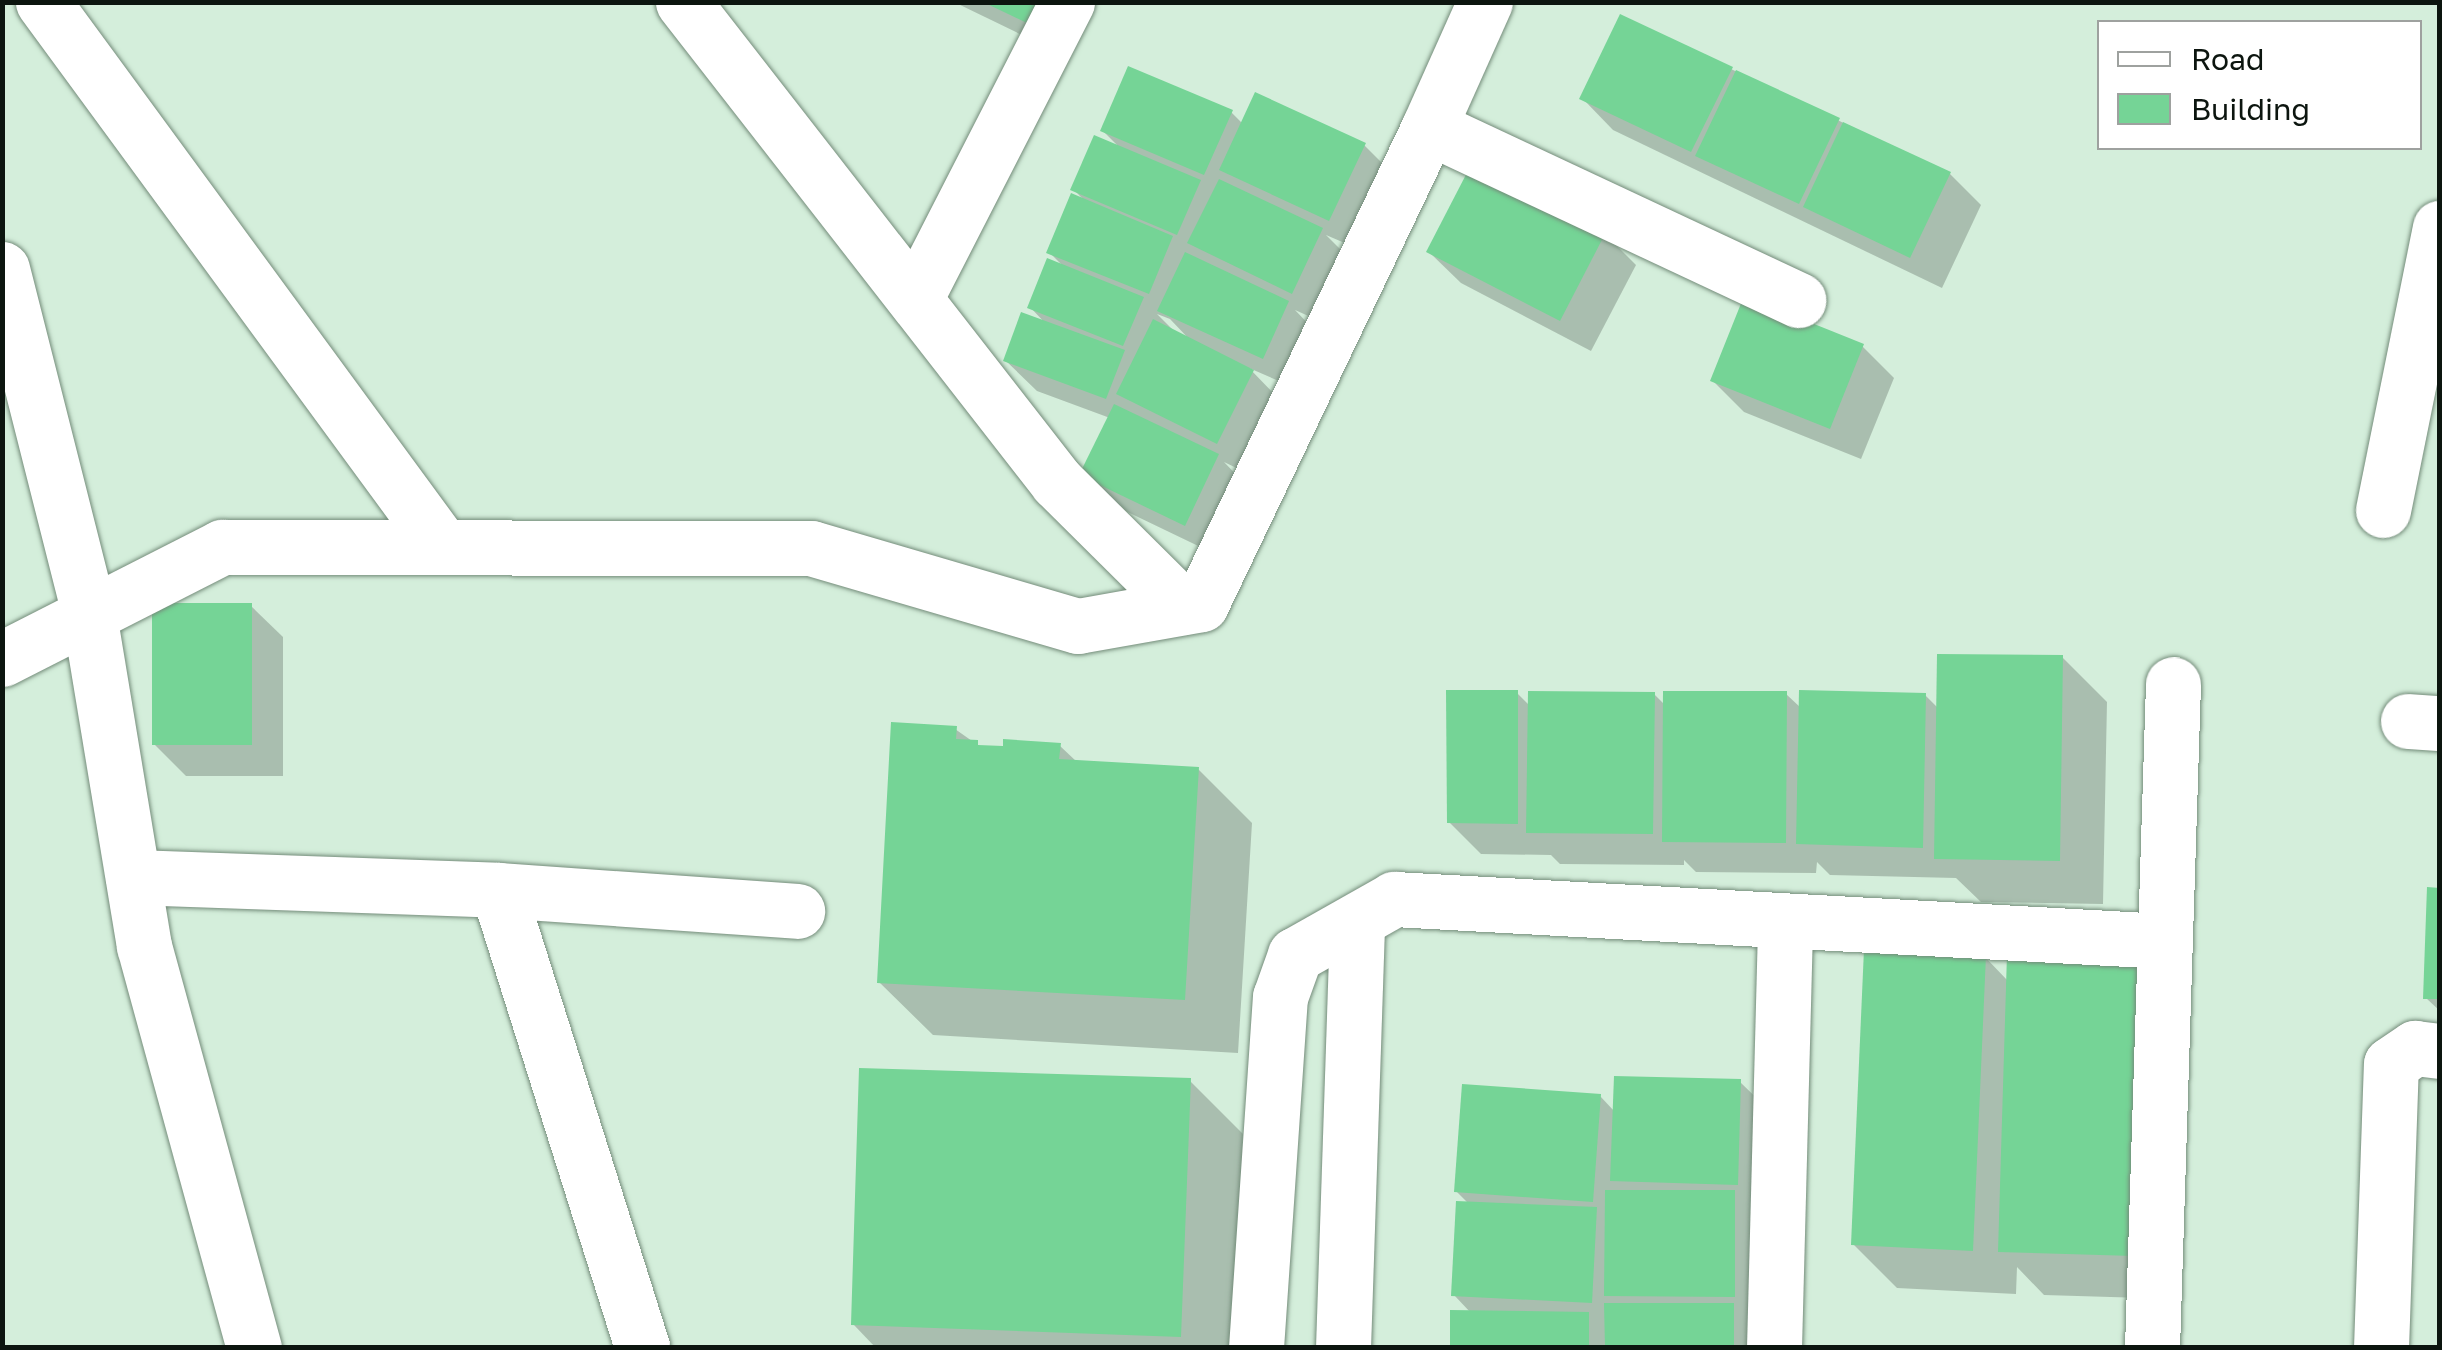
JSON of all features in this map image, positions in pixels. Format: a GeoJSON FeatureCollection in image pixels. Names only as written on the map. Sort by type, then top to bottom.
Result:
{"type":"FeatureCollection","features":[{"type":"Feature","properties":{"kind":"street"},"geometry":{"type":"LineString","coordinates":[[43,2],[442,546]]}},
{"type":"Feature","properties":{"kind":"street"},"geometry":{"type":"LineString","coordinates":[[683,2],[1057,482],[1182,607]]}},
{"type":"Feature","properties":{"kind":"street"},"geometry":{"type":"LineString","coordinates":[[915,300],[1067,2]]}},
{"type":"Feature","properties":{"kind":"street"},"geometry":{"type":"LineString","coordinates":[[2,659],[222,547],[812,548],[1078,626],[1201,604],[1430,128],[1484,2]]}},
{"type":"Feature","properties":{"kind":"street"},"geometry":{"type":"LineString","coordinates":[[1430,128],[1798,300]]}},
{"type":"Feature","properties":{"kind":"street"},"geometry":{"type":"LineString","coordinates":[[2383,510],[2440,228]]}},
{"type":"Feature","properties":{"kind":"street"},"geometry":{"type":"LineString","coordinates":[[2,269],[89,614],[144,946],[254,1348]]}},
{"type":"Feature","properties":{"kind":"street"},"geometry":{"type":"LineString","coordinates":[[2152,1348],[2173,684]]}},
{"type":"Feature","properties":{"kind":"street"},"geometry":{"type":"LineString","coordinates":[[132,877],[498,890],[797,911]]}},
{"type":"Feature","properties":{"kind":"street"},"geometry":{"type":"LineString","coordinates":[[498,890],[642,1348]]}},
{"type":"Feature","properties":{"kind":"street"},"geometry":{"type":"LineString","coordinates":[[1256,1348],[1280,997],[1295,955],[1394,899],[2165,942]]}},
{"type":"Feature","properties":{"kind":"street"},"geometry":{"type":"LineString","coordinates":[[1344,1348],[1357,920]]}},
{"type":"Feature","properties":{"kind":"street"},"geometry":{"type":"LineString","coordinates":[[1774,1348],[1785,920]]}},
{"type":"Feature","properties":{"kind":"street"},"geometry":{"type":"LineString","coordinates":[[2381,1348],[2391,1064],[2415,1048],[2440,1051]]}},
{"type":"Feature","properties":{"kind":"building"},"geometry":{"type":"Polygon","coordinates":[[[983,2],[1039,2],[1029,24],[983,2]]]}},
{"type":"Feature","properties":{"kind":"building"},"geometry":{"type":"Polygon","coordinates":[[[1620,14],[1733,67],[1691,152],[1579,99],[1620,14]]]}},
{"type":"Feature","properties":{"kind":"building"},"geometry":{"type":"Polygon","coordinates":[[[1128,66],[1233,110],[1204,175],[1100,131],[1128,66]]]}},
{"type":"Feature","properties":{"kind":"building"},"geometry":{"type":"Polygon","coordinates":[[[1736,70],[1840,118],[1799,204],[1695,156],[1736,70]]]}},
{"type":"Feature","properties":{"kind":"building"},"geometry":{"type":"Polygon","coordinates":[[[1255,92],[1366,143],[1329,221],[1219,170],[1255,92]]]}},
{"type":"Feature","properties":{"kind":"building"},"geometry":{"type":"Polygon","coordinates":[[[1843,122],[1951,172],[1910,258],[1803,207],[1843,122]]]}},
{"type":"Feature","properties":{"kind":"building"},"geometry":{"type":"Polygon","coordinates":[[[1094,135],[1201,180],[1177,235],[1070,190],[1094,135]]]}},
{"type":"Feature","properties":{"kind":"building"},"geometry":{"type":"Polygon","coordinates":[[[1472,163],[1606,232],[1560,321],[1426,252],[1472,163]]]}},
{"type":"Feature","properties":{"kind":"building"},"geometry":{"type":"Polygon","coordinates":[[[1219,179],[1323,228],[1292,294],[1187,243],[1219,179]]]}},
{"type":"Feature","properties":{"kind":"building"},"geometry":{"type":"Polygon","coordinates":[[[1071,193],[1173,236],[1149,294],[1046,253],[1071,193]]]}},
{"type":"Feature","properties":{"kind":"building"},"geometry":{"type":"Polygon","coordinates":[[[1185,252],[1289,301],[1263,359],[1157,311],[1185,252]]]}},
{"type":"Feature","properties":{"kind":"building"},"geometry":{"type":"Polygon","coordinates":[[[1047,258],[1144,297],[1123,346],[1027,308],[1047,258]]]}},
{"type":"Feature","properties":{"kind":"building"},"geometry":{"type":"Polygon","coordinates":[[[1744,296],[1864,344],[1830,429],[1710,381],[1744,296]]]}},
{"type":"Feature","properties":{"kind":"building"},"geometry":{"type":"Polygon","coordinates":[[[1021,312],[1125,350],[1106,399],[1003,361],[1021,312]]]}},
{"type":"Feature","properties":{"kind":"building"},"geometry":{"type":"Polygon","coordinates":[[[1153,319],[1254,370],[1217,444],[1116,394],[1153,319]]]}},
{"type":"Feature","properties":{"kind":"building"},"geometry":{"type":"Polygon","coordinates":[[[1114,404],[1219,454],[1185,526],[1079,475],[1114,404]]]}},
{"type":"Feature","properties":{"kind":"building"},"geometry":{"type":"Polygon","coordinates":[[[152,603],[252,603],[252,745],[152,745],[152,603]]]}},
{"type":"Feature","properties":{"kind":"building"},"geometry":{"type":"Polygon","coordinates":[[[1937,654],[2063,655],[2060,861],[1934,859],[1937,654]]]}},
{"type":"Feature","properties":{"kind":"building"},"geometry":{"type":"Polygon","coordinates":[[[1446,690],[1518,690],[1518,824],[1447,823],[1446,690]]]}},
{"type":"Feature","properties":{"kind":"building"},"geometry":{"type":"Polygon","coordinates":[[[1799,690],[1926,693],[1923,848],[1796,844],[1799,690]]]}},
{"type":"Feature","properties":{"kind":"building"},"geometry":{"type":"Polygon","coordinates":[[[1528,691],[1655,692],[1653,834],[1526,833],[1528,691]]]}},
{"type":"Feature","properties":{"kind":"building"},"geometry":{"type":"Polygon","coordinates":[[[1663,691],[1787,691],[1786,843],[1662,842],[1663,691]]]}},
{"type":"Feature","properties":{"kind":"building"},"geometry":{"type":"Polygon","coordinates":[[[891,722],[957,726],[956,739],[978,740],[978,745],[1003,746],[1003,739],[1061,743],[1059,759],[1199,767],[1185,1000],[877,983],[891,722]]]}},
{"type":"Feature","properties":{"kind":"building"},"geometry":{"type":"Polygon","coordinates":[[[2427,887],[2440,888],[2440,999],[2423,999],[2427,887]]]}},
{"type":"Feature","properties":{"kind":"building"},"geometry":{"type":"Polygon","coordinates":[[[1864,949],[1986,955],[1973,1251],[1851,1245],[1864,949]]]}},
{"type":"Feature","properties":{"kind":"building"},"geometry":{"type":"Polygon","coordinates":[[[2007,954],[2143,958],[2134,1256],[1998,1252],[2007,954]]]}},
{"type":"Feature","properties":{"kind":"building"},"geometry":{"type":"Polygon","coordinates":[[[859,1068],[1191,1078],[1181,1337],[851,1325],[859,1068]]]}},
{"type":"Feature","properties":{"kind":"building"},"geometry":{"type":"Polygon","coordinates":[[[1614,1076],[1741,1079],[1738,1185],[1610,1181],[1614,1076]]]}},
{"type":"Feature","properties":{"kind":"building"},"geometry":{"type":"Polygon","coordinates":[[[1462,1084],[1601,1094],[1593,1202],[1454,1192],[1462,1084]]]}},
{"type":"Feature","properties":{"kind":"building"},"geometry":{"type":"Polygon","coordinates":[[[1605,1190],[1735,1190],[1735,1297],[1604,1296],[1605,1190]]]}},
{"type":"Feature","properties":{"kind":"building"},"geometry":{"type":"Polygon","coordinates":[[[1456,1201],[1597,1207],[1592,1303],[1451,1296],[1456,1201]]]}},
{"type":"Feature","properties":{"kind":"building"},"geometry":{"type":"Polygon","coordinates":[[[1604,1303],[1734,1303],[1734,1348],[1605,1348],[1604,1303]]]}},
{"type":"Feature","properties":{"kind":"building"},"geometry":{"type":"Polygon","coordinates":[[[1450,1310],[1589,1312],[1589,1348],[1450,1348],[1450,1310]]]}}]}
